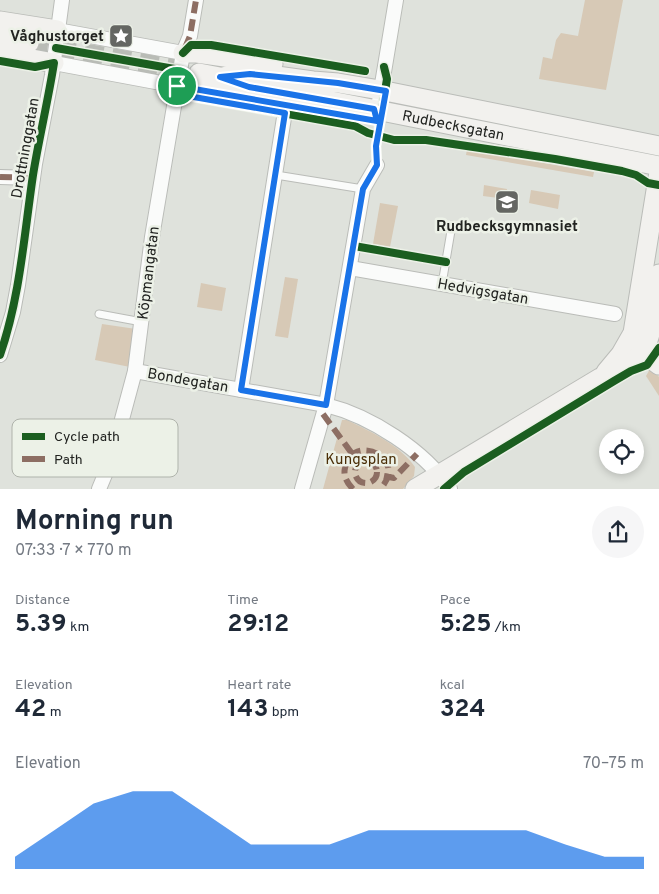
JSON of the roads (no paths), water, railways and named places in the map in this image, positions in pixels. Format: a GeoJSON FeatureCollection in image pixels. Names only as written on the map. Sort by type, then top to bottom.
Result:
{"type":"FeatureCollection","features":[{"type":"Feature","properties":{"kind":"main road"},"geometry":{"type":"LineString","coordinates":[[0,21],[57,30]]}},
{"type":"Feature","properties":{"kind":"main road"},"geometry":{"type":"LineString","coordinates":[[0,37],[29,42]]}},
{"type":"Feature","properties":{"kind":"main road"},"geometry":{"type":"LineString","coordinates":[[0,53],[54,63]]}},
{"type":"Feature","properties":{"kind":"main road"},"geometry":{"type":"LineString","coordinates":[[183,53],[197,53],[317,72],[338,83]]}},
{"type":"Feature","properties":{"kind":"main road","name":"Rudbecksgatan"},"geometry":{"type":"LineString","coordinates":[[199,73],[220,77],[249,87],[374,109],[659,166]]}},
{"type":"Feature","properties":{"kind":"main road","name":"Rudbecksgatan"},"geometry":{"type":"LineString","coordinates":[[220,77],[262,74],[338,83],[659,146]]}},
{"type":"Feature","properties":{"kind":"main road"},"geometry":{"type":"LineString","coordinates":[[177,86],[425,130],[442,124]]}},
{"type":"Feature","properties":{"kind":"main road"},"geometry":{"type":"LineString","coordinates":[[659,172],[643,343],[659,365]]}},
{"type":"Feature","properties":{"kind":"main road"},"geometry":{"type":"LineString","coordinates":[[643,343],[659,274]]}},
{"type":"Feature","properties":{"kind":"main road"},"geometry":{"type":"LineString","coordinates":[[415,489],[444,482],[600,378],[621,354],[643,343]]}},
{"type":"Feature","properties":{"kind":"street","name":"Drottninggatan"},"geometry":{"type":"LineString","coordinates":[[0,354],[13,312],[18,285],[33,178],[54,63],[62,0]]}},
{"type":"Feature","properties":{"kind":"street"},"geometry":{"type":"LineString","coordinates":[[57,30],[183,53],[190,36],[196,0]]}},
{"type":"Feature","properties":{"kind":"street"},"geometry":{"type":"LineString","coordinates":[[374,109],[379,102],[396,0]]}},
{"type":"Feature","properties":{"kind":"street","name":"Köpmangatan"},"geometry":{"type":"LineString","coordinates":[[122,419],[135,371],[152,237],[183,53]]}},
{"type":"Feature","properties":{"kind":"street"},"geometry":{"type":"LineString","coordinates":[[54,63],[177,86]]}},
{"type":"Feature","properties":{"kind":"street"},"geometry":{"type":"LineString","coordinates":[[241,390],[286,104]]}},
{"type":"Feature","properties":{"kind":"street"},"geometry":{"type":"LineString","coordinates":[[302,489],[326,405],[363,189],[377,165]]}},
{"type":"Feature","properties":{"kind":"street"},"geometry":{"type":"LineString","coordinates":[[0,177],[33,178]]}},
{"type":"Feature","properties":{"kind":"street","name":"Hedvigsgatan"},"geometry":{"type":"LineString","coordinates":[[350,268],[615,314]]}},
{"type":"Feature","properties":{"kind":"street","name":"Bondegatan"},"geometry":{"type":"LineString","coordinates":[[135,371],[345,410],[393,435],[415,452],[444,482]]}},
{"type":"Feature","properties":{"kind":"street","name":"Köpmangatan"},"geometry":{"type":"LineString","coordinates":[[100,489],[105,477]]}},
{"type":"Feature","properties":{"kind":"lane"},"geometry":{"type":"LineString","coordinates":[[276,175],[363,189]]}},
{"type":"Feature","properties":{"kind":"lane"},"geometry":{"type":"LineString","coordinates":[[442,284],[452,225]]}},
{"type":"Feature","properties":{"kind":"lane"},"geometry":{"type":"LineString","coordinates":[[99,314],[142,322]]}},
{"type":"Feature","properties":{"kind":"tunnel"},"geometry":{"type":"LineString","coordinates":[[29,43],[199,73]]}},
{"type":"Feature","properties":{"kind":"place","name":"Våghustorget"},"geometry":{"type":"Point","coordinates":[121,36]}},
{"type":"Feature","properties":{"kind":"place","name":"Rudbecksgymnasiet"},"geometry":{"type":"Point","coordinates":[507,202]}},
{"type":"Feature","properties":{"kind":"park label","name":"Kungsplan"},"geometry":{"type":"Point","coordinates":[361,459]}}]}
